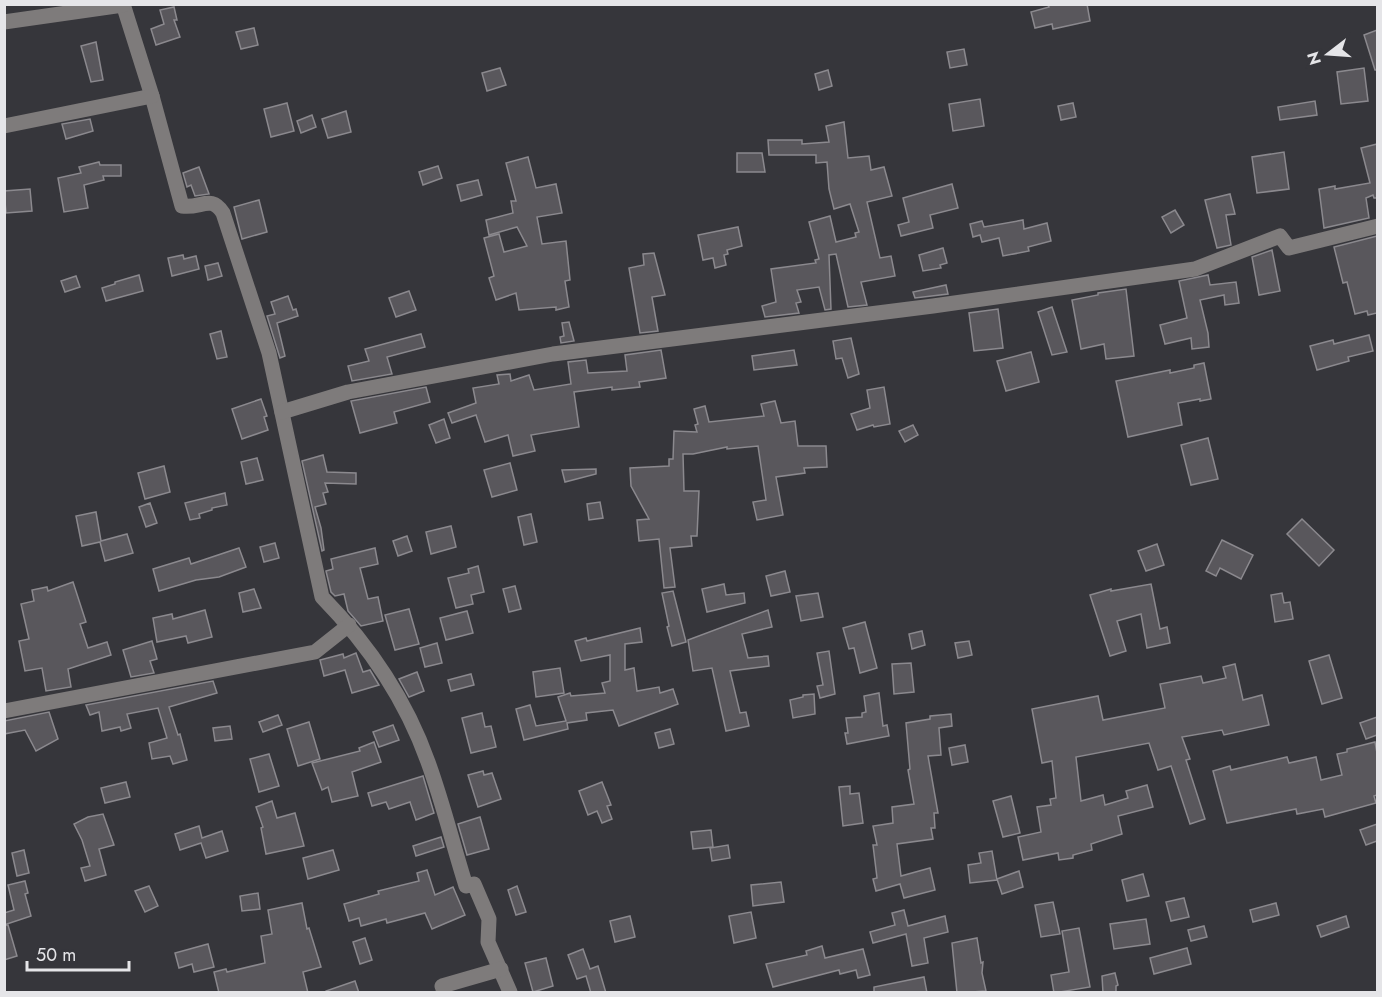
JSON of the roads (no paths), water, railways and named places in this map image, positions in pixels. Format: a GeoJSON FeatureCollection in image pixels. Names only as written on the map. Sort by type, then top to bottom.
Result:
{"type":"FeatureCollection","features":[{"type":"Feature","properties":{"kind":"street"},"geometry":{"type":"LineString","coordinates":[[4,22],[123,5],[183,206],[211,203],[218,205],[223,213],[269,353],[322,597],[349,625],[376,662],[408,715],[428,762],[466,886],[474,884],[489,919],[488,942],[510,993]]}},
{"type":"Feature","properties":{"kind":"street"},"geometry":{"type":"LineString","coordinates":[[4,126],[152,96]]}},
{"type":"Feature","properties":{"kind":"street"},"geometry":{"type":"LineString","coordinates":[[282,412],[348,392],[553,354],[933,306],[1195,269],[1280,236],[1289,248],[1377,226]]}},
{"type":"Feature","properties":{"kind":"street"},"geometry":{"type":"LineString","coordinates":[[4,711],[315,652],[349,625]]}},
{"type":"Feature","properties":{"kind":"street"},"geometry":{"type":"LineString","coordinates":[[444,993],[442,986],[501,969]]}}]}
